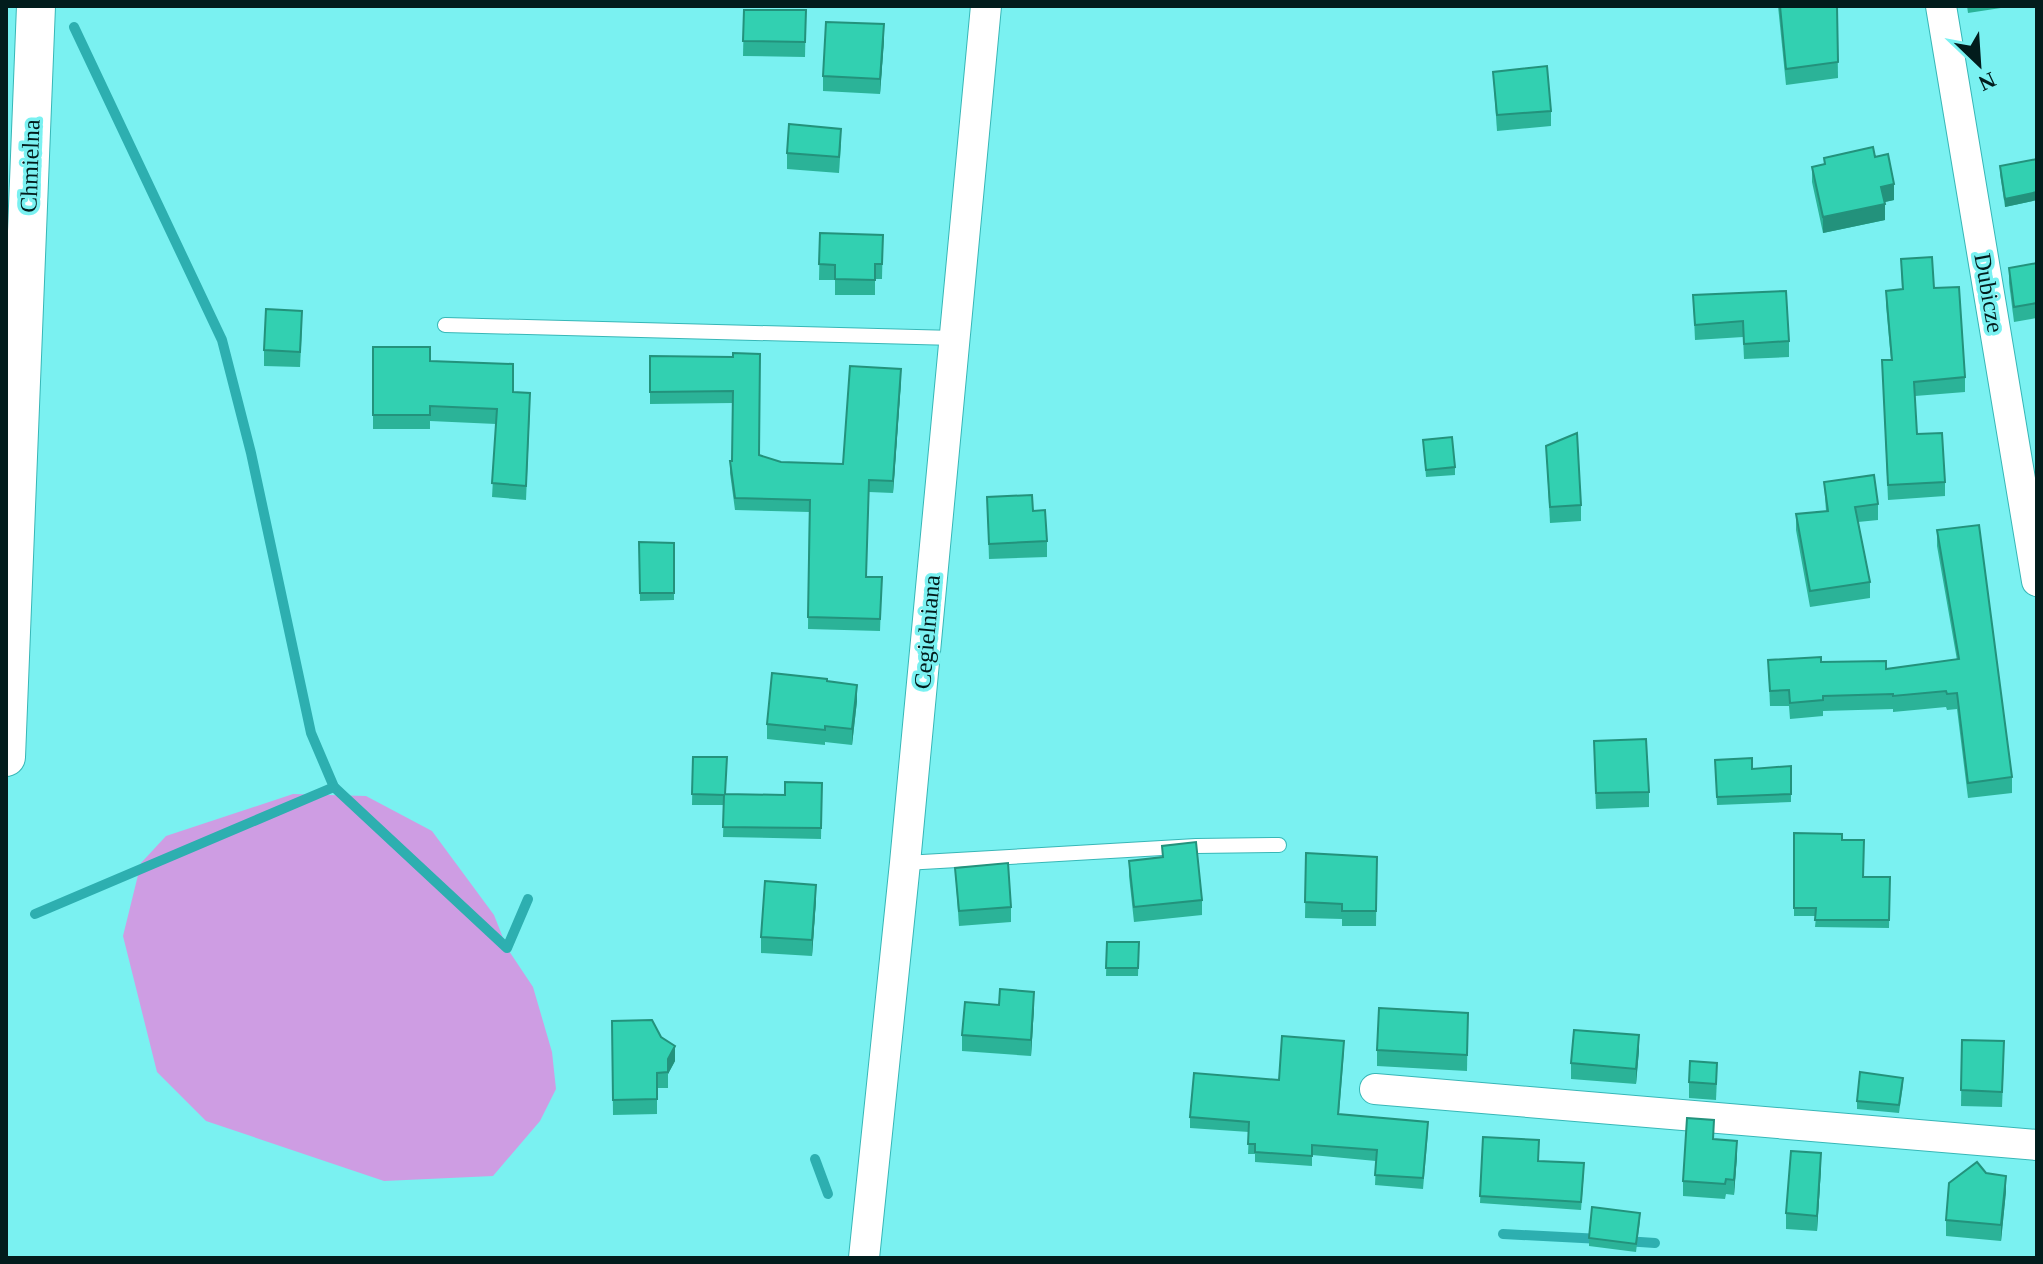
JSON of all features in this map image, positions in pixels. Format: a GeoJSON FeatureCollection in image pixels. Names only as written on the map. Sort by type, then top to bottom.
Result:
{"type":"FeatureCollection","features":[{"type":"Feature","properties":{"kind":"street","name":"Chmielna"},"geometry":{"type":"LineString","coordinates":[[6,757],[12,434],[36,6]]}},
{"type":"Feature","properties":{"kind":"street","name":"Cegielniana"},"geometry":{"type":"LineString","coordinates":[[864,1258],[905,863],[986,6]]}},
{"type":"Feature","properties":{"kind":"street","name":"Dubicze"},"geometry":{"type":"LineString","coordinates":[[1941,6],[2037,581]]}},
{"type":"Feature","properties":{"kind":"street"},"geometry":{"type":"LineString","coordinates":[[1375,1089],[2037,1145]]}},
{"type":"Feature","properties":{"kind":"lane"},"geometry":{"type":"LineString","coordinates":[[445,325],[955,338]]}},
{"type":"Feature","properties":{"kind":"lane"},"geometry":{"type":"LineString","coordinates":[[905,863],[1196,846],[1279,845]]}},
{"type":"Feature","properties":{"kind":"shaded area"},"geometry":{"type":"Polygon","coordinates":[[[293,794],[366,796],[432,831],[494,915],[507,948],[533,987],[552,1052],[556,1089],[540,1121],[493,1176],[384,1181],[206,1121],[157,1072],[123,936],[141,863],[166,836],[293,794]]]}},
{"type":"Feature","properties":{"kind":"building"},"geometry":{"type":"Polygon","coordinates":[[[1780,6],[1837,6],[1838,62],[1786,69],[1780,6]]]}},
{"type":"Feature","properties":{"kind":"building"},"geometry":{"type":"Polygon","coordinates":[[[744,10],[806,10],[805,42],[743,41],[744,10]]]}},
{"type":"Feature","properties":{"kind":"building"},"geometry":{"type":"Polygon","coordinates":[[[826,22],[884,24],[880,79],[823,76],[826,22]]]}},
{"type":"Feature","properties":{"kind":"building"},"geometry":{"type":"Polygon","coordinates":[[[1547,66],[1551,111],[1497,115],[1493,72],[1547,66]]]}},
{"type":"Feature","properties":{"kind":"building"},"geometry":{"type":"Polygon","coordinates":[[[789,124],[841,129],[839,157],[787,153],[789,124]]]}},
{"type":"Feature","properties":{"kind":"building"},"geometry":{"type":"Polygon","coordinates":[[[1873,147],[1875,157],[1888,154],[1894,184],[1881,187],[1885,204],[1823,217],[1812,167],[1825,164],[1824,158],[1873,147]]]}},
{"type":"Feature","properties":{"kind":"building"},"geometry":{"type":"Polygon","coordinates":[[[2037,159],[2037,192],[2005,199],[2000,166],[2037,159]]]}},
{"type":"Feature","properties":{"kind":"building"},"geometry":{"type":"Polygon","coordinates":[[[820,233],[883,235],[882,264],[875,264],[875,280],[835,279],[835,265],[819,264],[820,233]]]}},
{"type":"Feature","properties":{"kind":"building"},"geometry":{"type":"Polygon","coordinates":[[[1932,257],[1934,288],[1959,287],[1965,377],[1914,382],[1917,434],[1942,433],[1945,482],[1888,485],[1882,360],[1892,360],[1886,291],[1903,289],[1901,259],[1932,257]]]}},
{"type":"Feature","properties":{"kind":"building"},"geometry":{"type":"Polygon","coordinates":[[[2037,263],[2037,303],[2014,307],[2009,268],[2037,263]]]}},
{"type":"Feature","properties":{"kind":"building"},"geometry":{"type":"Polygon","coordinates":[[[1786,291],[1789,341],[1744,344],[1743,321],[1695,325],[1693,295],[1786,291]]]}},
{"type":"Feature","properties":{"kind":"building"},"geometry":{"type":"Polygon","coordinates":[[[266,309],[302,311],[300,352],[264,350],[266,309]]]}},
{"type":"Feature","properties":{"kind":"building"},"geometry":{"type":"Polygon","coordinates":[[[373,347],[430,347],[430,361],[513,364],[513,392],[530,393],[526,486],[492,483],[497,409],[430,406],[430,415],[373,415],[373,347]]]}},
{"type":"Feature","properties":{"kind":"building"},"geometry":{"type":"Polygon","coordinates":[[[733,353],[760,354],[759,455],[781,462],[843,464],[850,366],[901,369],[893,481],[869,480],[866,577],[882,577],[880,619],[808,617],[810,500],[735,498],[730,461],[733,391],[650,392],[650,356],[733,357],[733,353]]]}},
{"type":"Feature","properties":{"kind":"building"},"geometry":{"type":"Polygon","coordinates":[[[1577,433],[1581,505],[1550,507],[1546,446],[1577,433]]]}},
{"type":"Feature","properties":{"kind":"building"},"geometry":{"type":"Polygon","coordinates":[[[1452,437],[1455,467],[1426,470],[1423,440],[1452,437]]]}},
{"type":"Feature","properties":{"kind":"building"},"geometry":{"type":"Polygon","coordinates":[[[1874,475],[1878,504],[1855,507],[1870,582],[1810,591],[1796,514],[1828,511],[1824,482],[1874,475]]]}},
{"type":"Feature","properties":{"kind":"building"},"geometry":{"type":"Polygon","coordinates":[[[1032,495],[1033,511],[1045,510],[1047,541],[989,544],[987,497],[1032,495]]]}},
{"type":"Feature","properties":{"kind":"building"},"geometry":{"type":"Polygon","coordinates":[[[1979,525],[2012,777],[1968,783],[1957,693],[1823,696],[1823,700],[1790,703],[1789,690],[1770,691],[1768,660],[1821,657],[1821,662],[1886,661],[1886,669],[1959,659],[1937,530],[1979,525]]]}},
{"type":"Feature","properties":{"kind":"building"},"geometry":{"type":"Polygon","coordinates":[[[639,542],[674,543],[674,593],[640,593],[639,542]]]}},
{"type":"Feature","properties":{"kind":"building"},"geometry":{"type":"Polygon","coordinates":[[[772,673],[857,685],[852,729],[825,726],[825,730],[767,724],[772,673]]]}},
{"type":"Feature","properties":{"kind":"building"},"geometry":{"type":"Polygon","coordinates":[[[1646,739],[1649,792],[1596,793],[1594,741],[1646,739]]]}},
{"type":"Feature","properties":{"kind":"building"},"geometry":{"type":"Polygon","coordinates":[[[693,757],[727,757],[725,794],[785,795],[785,782],[822,783],[821,828],[723,827],[724,795],[692,794],[693,757]]]}},
{"type":"Feature","properties":{"kind":"building"},"geometry":{"type":"Polygon","coordinates":[[[1752,758],[1752,769],[1791,766],[1791,794],[1717,797],[1715,760],[1752,758]]]}},
{"type":"Feature","properties":{"kind":"building"},"geometry":{"type":"Polygon","coordinates":[[[1794,833],[1842,834],[1842,840],[1864,840],[1863,877],[1890,877],[1889,920],[1815,920],[1816,908],[1794,908],[1794,833]]]}},
{"type":"Feature","properties":{"kind":"building"},"geometry":{"type":"Polygon","coordinates":[[[1196,842],[1202,900],[1134,907],[1129,861],[1163,857],[1162,846],[1196,842]]]}},
{"type":"Feature","properties":{"kind":"building"},"geometry":{"type":"Polygon","coordinates":[[[1306,853],[1377,857],[1376,911],[1342,911],[1342,904],[1305,902],[1306,853]]]}},
{"type":"Feature","properties":{"kind":"building"},"geometry":{"type":"Polygon","coordinates":[[[1008,863],[1011,907],[959,911],[955,868],[1008,863]]]}},
{"type":"Feature","properties":{"kind":"building"},"geometry":{"type":"Polygon","coordinates":[[[765,881],[816,885],[812,940],[761,937],[765,881]]]}},
{"type":"Feature","properties":{"kind":"building"},"geometry":{"type":"Polygon","coordinates":[[[1107,942],[1139,942],[1138,968],[1106,968],[1107,942]]]}},
{"type":"Feature","properties":{"kind":"building"},"geometry":{"type":"Polygon","coordinates":[[[1000,989],[1034,992],[1031,1040],[962,1035],[965,1002],[999,1005],[1000,989]]]}},
{"type":"Feature","properties":{"kind":"building"},"geometry":{"type":"Polygon","coordinates":[[[1379,1008],[1468,1013],[1467,1055],[1377,1050],[1379,1008]]]}},
{"type":"Feature","properties":{"kind":"building"},"geometry":{"type":"Polygon","coordinates":[[[652,1020],[661,1037],[675,1046],[668,1059],[668,1072],[657,1073],[657,1099],[613,1100],[612,1021],[652,1020]]]}},
{"type":"Feature","properties":{"kind":"building"},"geometry":{"type":"Polygon","coordinates":[[[1574,1030],[1639,1035],[1636,1069],[1571,1063],[1574,1030]]]}},
{"type":"Feature","properties":{"kind":"building"},"geometry":{"type":"Polygon","coordinates":[[[1282,1036],[1344,1041],[1338,1114],[1428,1122],[1423,1178],[1375,1175],[1377,1150],[1312,1145],[1312,1156],[1255,1152],[1255,1144],[1248,1144],[1249,1122],[1190,1117],[1194,1073],[1279,1080],[1282,1036]]]}},
{"type":"Feature","properties":{"kind":"building"},"geometry":{"type":"Polygon","coordinates":[[[1962,1040],[2004,1041],[2002,1092],[1961,1090],[1962,1040]]]}},
{"type":"Feature","properties":{"kind":"building"},"geometry":{"type":"Polygon","coordinates":[[[1690,1061],[1717,1063],[1716,1084],[1689,1082],[1690,1061]]]}},
{"type":"Feature","properties":{"kind":"building"},"geometry":{"type":"Polygon","coordinates":[[[1860,1072],[1903,1078],[1899,1105],[1857,1101],[1860,1072]]]}},
{"type":"Feature","properties":{"kind":"building"},"geometry":{"type":"Polygon","coordinates":[[[1687,1118],[1714,1120],[1713,1139],[1737,1141],[1734,1180],[1726,1179],[1725,1184],[1683,1181],[1687,1118]]]}},
{"type":"Feature","properties":{"kind":"building"},"geometry":{"type":"Polygon","coordinates":[[[1483,1137],[1539,1140],[1538,1161],[1584,1163],[1581,1202],[1480,1196],[1483,1137]]]}},
{"type":"Feature","properties":{"kind":"building"},"geometry":{"type":"Polygon","coordinates":[[[1791,1151],[1821,1153],[1817,1216],[1786,1213],[1791,1151]]]}},
{"type":"Feature","properties":{"kind":"building"},"geometry":{"type":"Polygon","coordinates":[[[1977,1162],[1986,1173],[2006,1176],[2001,1225],[1946,1220],[1949,1183],[1977,1162]]]}},
{"type":"Feature","properties":{"kind":"building"},"geometry":{"type":"Polygon","coordinates":[[[1592,1207],[1640,1213],[1636,1244],[1589,1238],[1592,1207]]]}},
{"type":"Feature","properties":{"kind":"waterway"},"geometry":{"type":"LineString","coordinates":[[74,27],[222,340],[251,453],[311,733],[334,787],[507,948],[528,899]]}},
{"type":"Feature","properties":{"kind":"waterway"},"geometry":{"type":"LineString","coordinates":[[35,914],[334,787]]}},
{"type":"Feature","properties":{"kind":"waterway"},"geometry":{"type":"LineString","coordinates":[[815,1159],[828,1194]]}},
{"type":"Feature","properties":{"kind":"waterway"},"geometry":{"type":"LineString","coordinates":[[1503,1234],[1601,1239]]}},
{"type":"Feature","properties":{"kind":"waterway"},"geometry":{"type":"LineString","coordinates":[[1625,1241],[1655,1243]]}}]}
